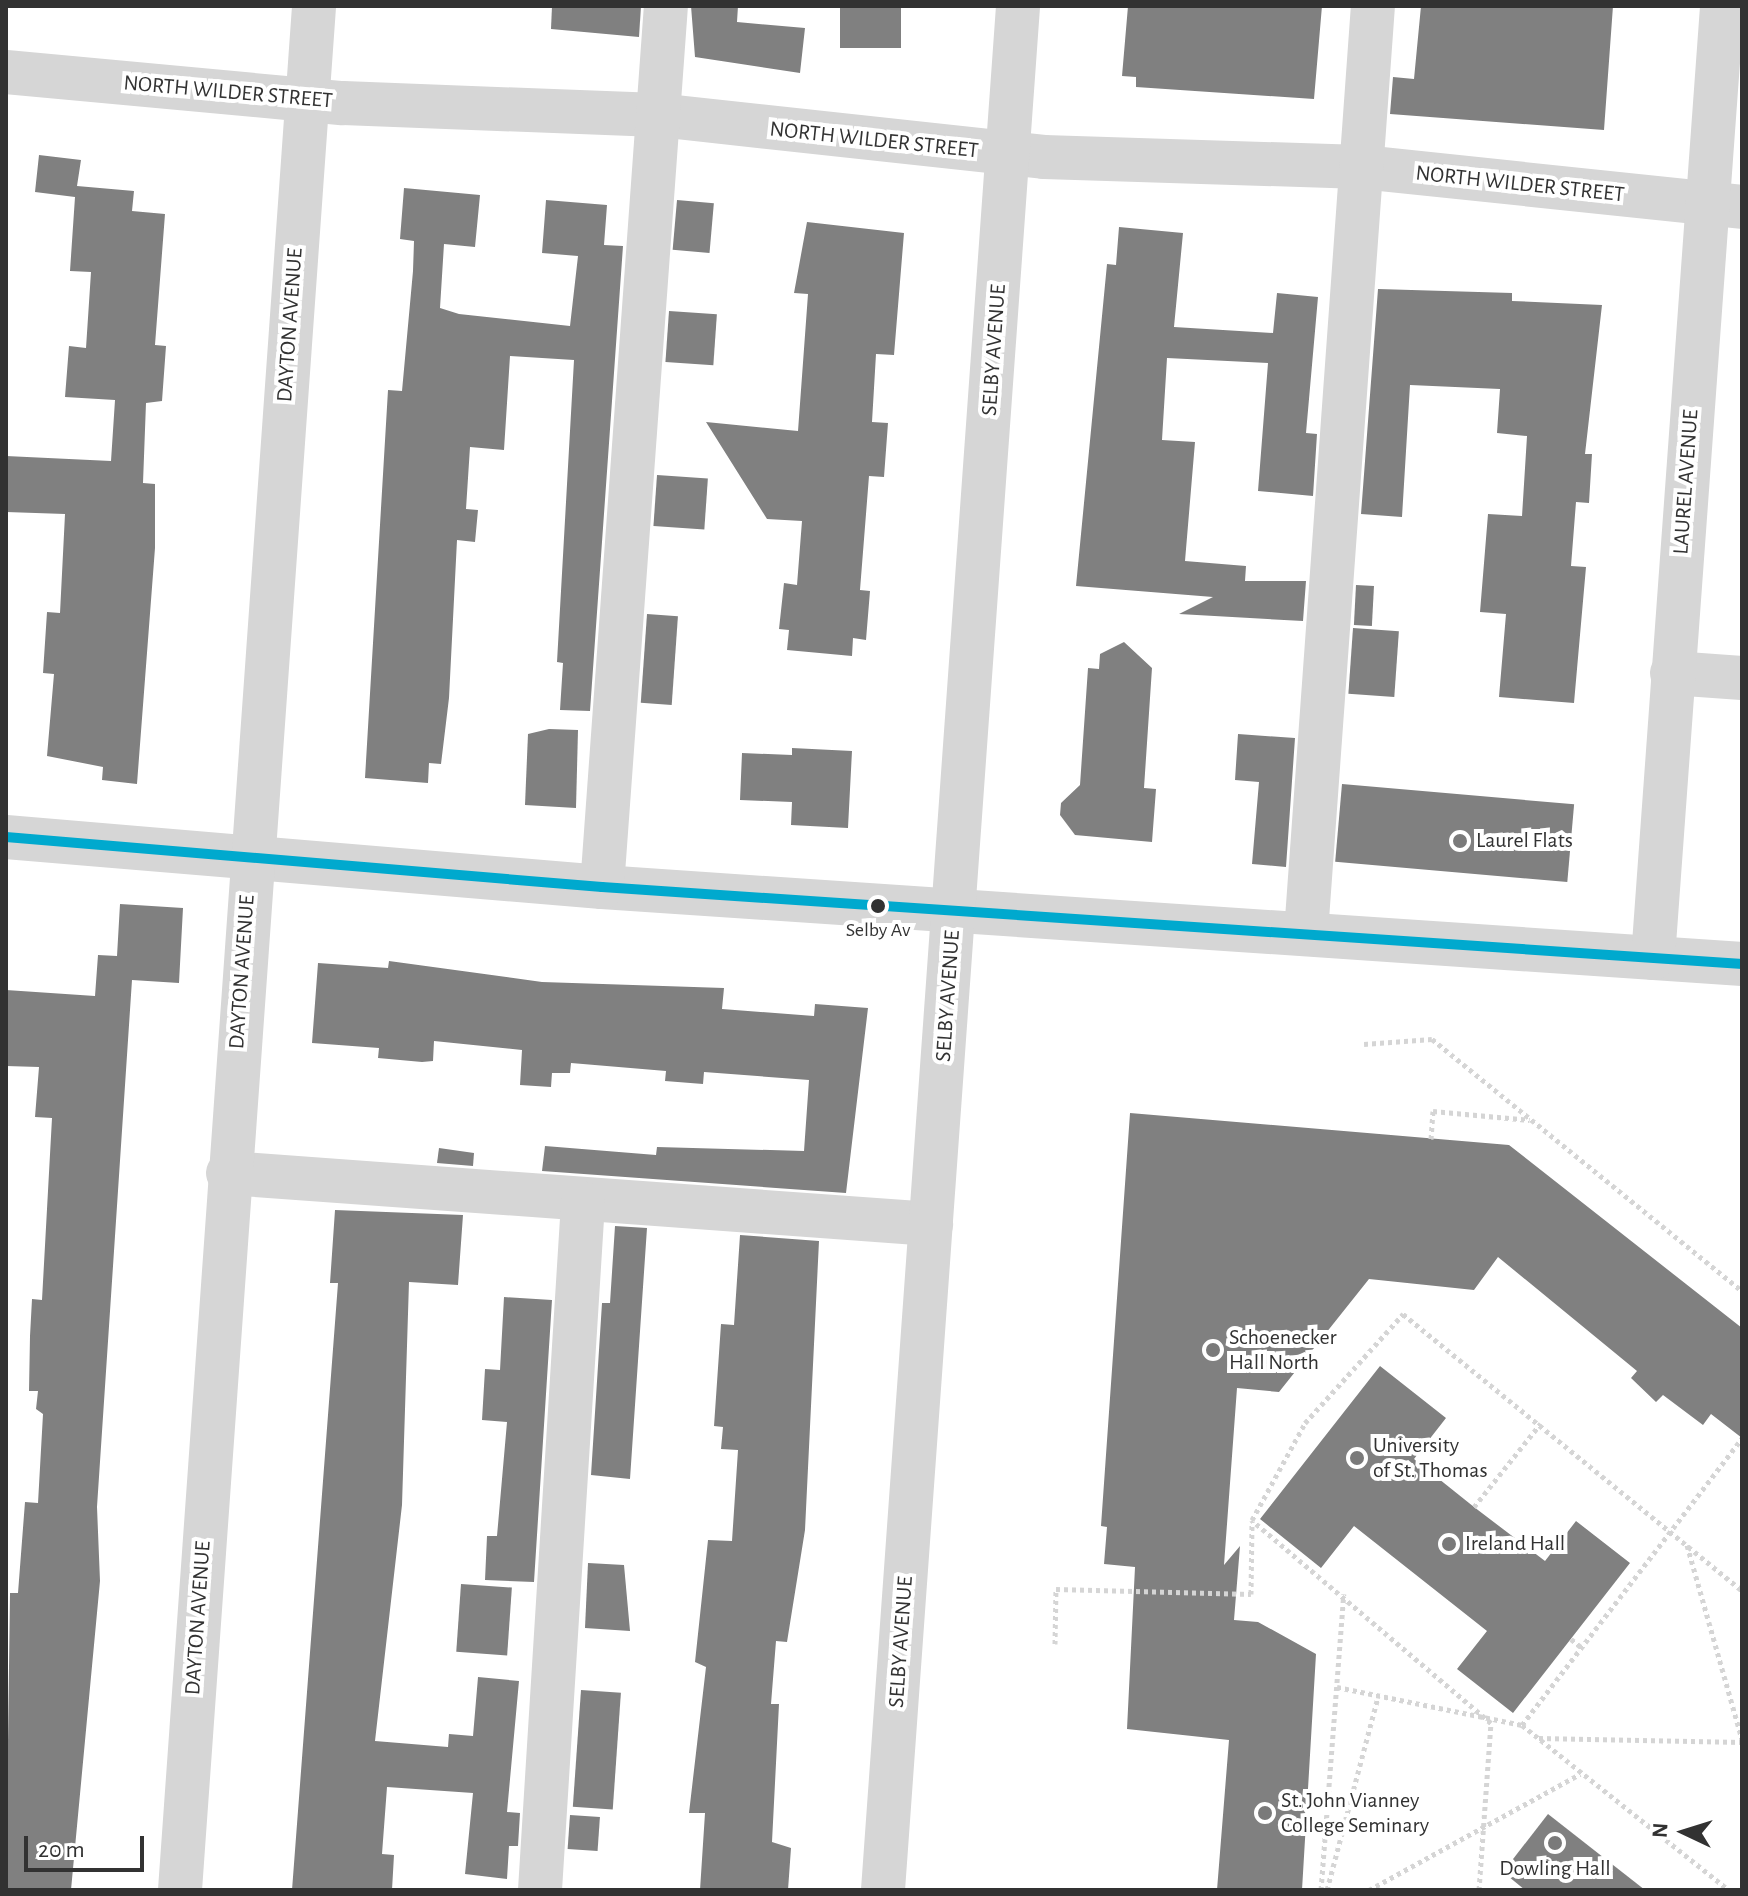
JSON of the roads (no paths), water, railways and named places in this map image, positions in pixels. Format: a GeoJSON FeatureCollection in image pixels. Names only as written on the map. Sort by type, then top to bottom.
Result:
{"type":"FeatureCollection","features":[{"type":"Feature","properties":{"kind":"street","name":"DAYTON AVENUE"},"geometry":{"type":"LineString","coordinates":[[180,1890],[228,1173],[314,6]]}},
{"type":"Feature","properties":{"kind":"street"},"geometry":{"type":"LineString","coordinates":[[602,887],[666,6]]}},
{"type":"Feature","properties":{"kind":"street","name":"SELBY AVENUE"},"geometry":{"type":"LineString","coordinates":[[883,1890],[1018,6]]}},
{"type":"Feature","properties":{"kind":"street"},"geometry":{"type":"LineString","coordinates":[[1306,933],[1373,6]]}},
{"type":"Feature","properties":{"kind":"street","name":"LAUREL AVENUE"},"geometry":{"type":"LineString","coordinates":[[1653,958],[1672,673],[1724,205],[1722,6]]}},
{"type":"Feature","properties":{"kind":"street","name":"NORTH WILDER STREET"},"geometry":{"type":"LineString","coordinates":[[6,72],[307,99],[658,115],[1007,154],[1362,167],[1724,205]]}},
{"type":"Feature","properties":{"kind":"street"},"geometry":{"type":"LineString","coordinates":[[1672,673],[1742,678]]}},
{"type":"Feature","properties":{"kind":"street"},"geometry":{"type":"LineString","coordinates":[[6,837],[602,887],[1742,964]]}},
{"type":"Feature","properties":{"kind":"street"},"geometry":{"type":"LineString","coordinates":[[228,1173],[583,1203],[931,1224]]}},
{"type":"Feature","properties":{"kind":"street"},"geometry":{"type":"LineString","coordinates":[[540,1890],[583,1203]]}},
{"type":"Feature","properties":{"kind":"place","name":"Laurel Flats"},"geometry":{"type":"Point","coordinates":[1460,841]}},
{"type":"Feature","properties":{"kind":"place","name":"Selby Av"},"geometry":{"type":"Point","coordinates":[878,906]}},
{"type":"Feature","properties":{"kind":"place","name":"Schoenecker Hall North"},"geometry":{"type":"Point","coordinates":[1213,1350]}},
{"type":"Feature","properties":{"kind":"place","name":"University of St. Thomas"},"geometry":{"type":"Point","coordinates":[1357,1458]}},
{"type":"Feature","properties":{"kind":"place","name":"Ireland Hall"},"geometry":{"type":"Point","coordinates":[1449,1544]}},
{"type":"Feature","properties":{"kind":"place","name":"St. John Vianney College Seminary"},"geometry":{"type":"Point","coordinates":[1265,1813]}},
{"type":"Feature","properties":{"kind":"place","name":"Dowling Hall"},"geometry":{"type":"Point","coordinates":[1555,1843]}}]}
